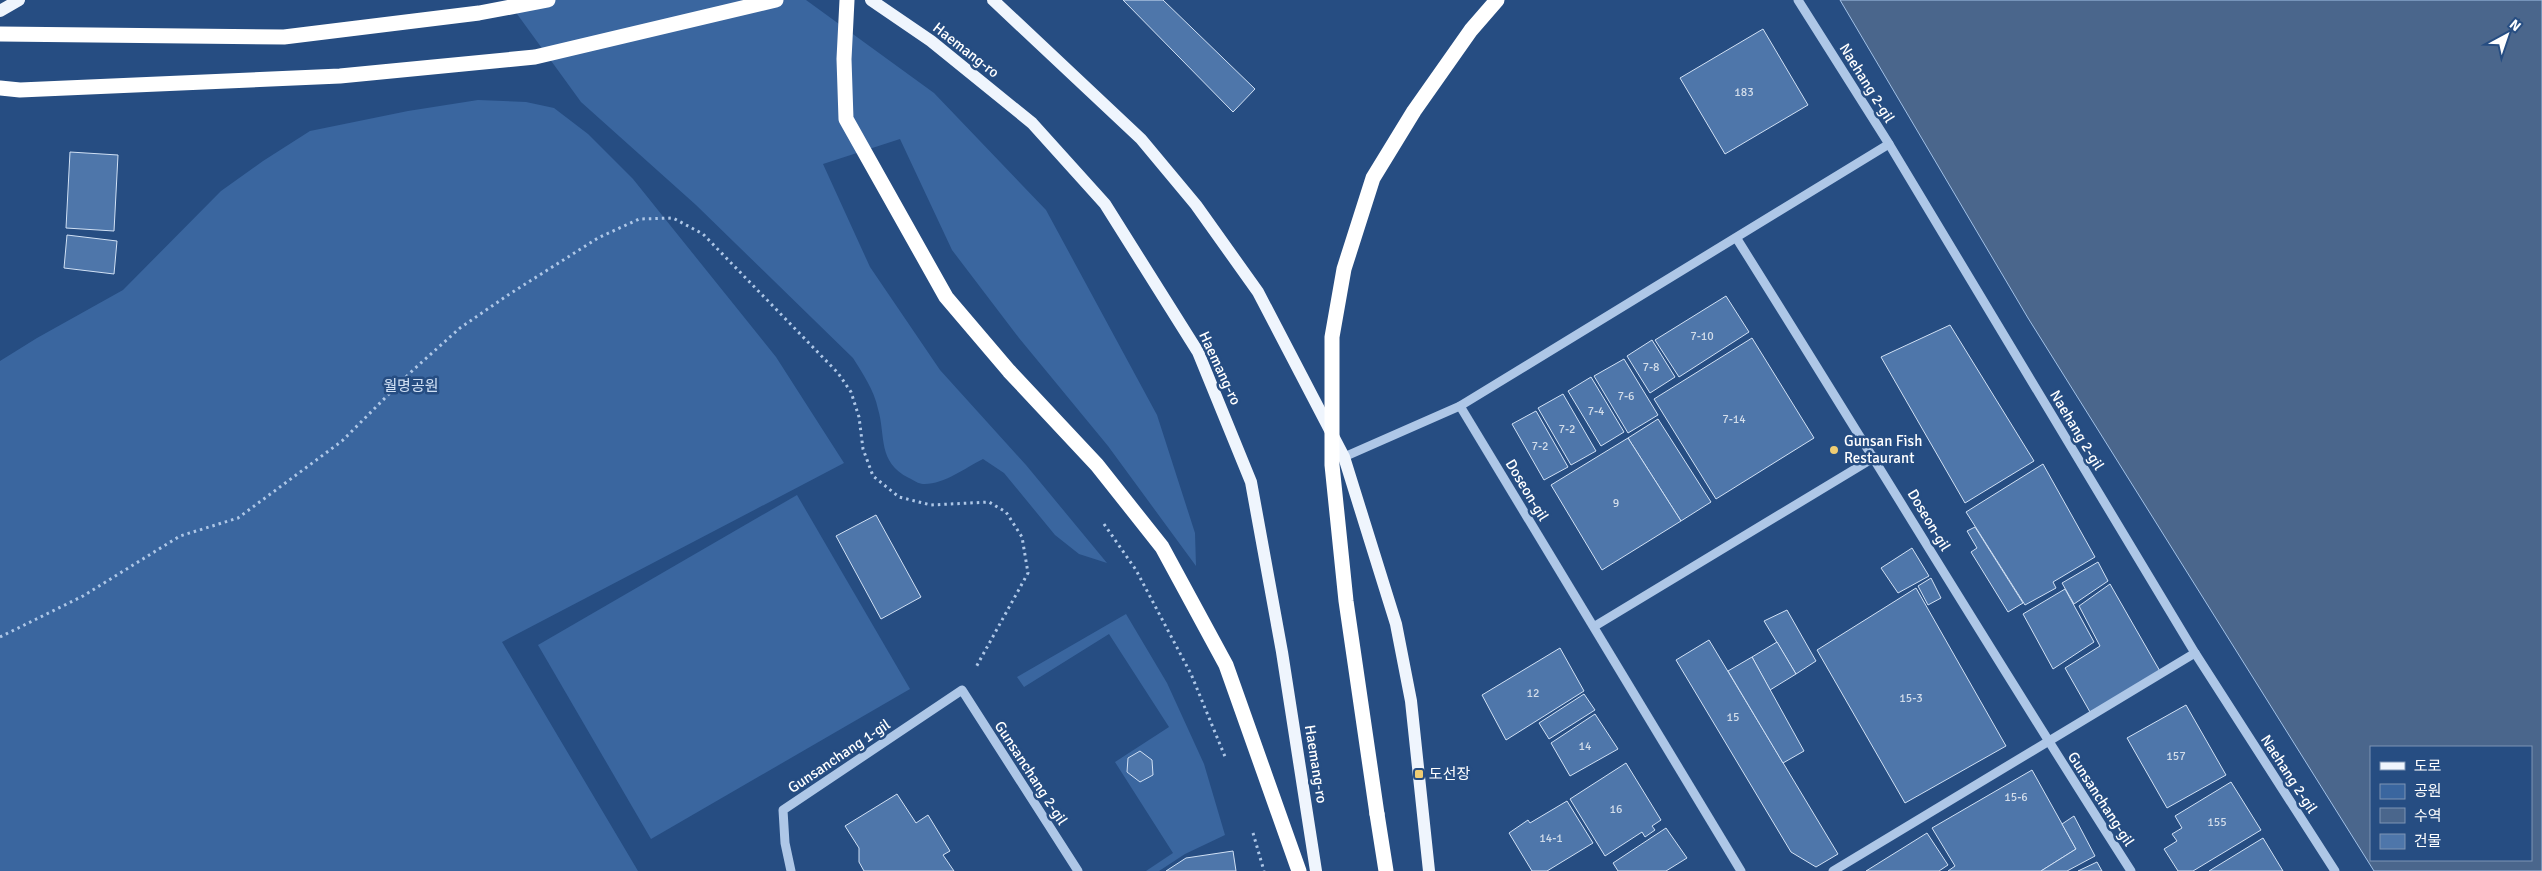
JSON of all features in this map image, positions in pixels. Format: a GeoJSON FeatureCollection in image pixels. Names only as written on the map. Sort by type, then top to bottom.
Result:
{"type":"FeatureCollection","features":[{"type":"Feature","properties":{"kind":"highway"},"geometry":{"type":"LineString","coordinates":[[0,34],[284,38],[479,13],[548,0]]}},
{"type":"Feature","properties":{"kind":"highway"},"geometry":{"type":"LineString","coordinates":[[0,88],[20,90],[340,76],[534,57],[776,0]]}},
{"type":"Feature","properties":{"kind":"highway"},"geometry":{"type":"LineString","coordinates":[[847,0],[844,59],[846,119],[946,297],[1009,371],[1096,465],[1162,547],[1226,665],[1299,871]]}},
{"type":"Feature","properties":{"kind":"highway"},"geometry":{"type":"LineString","coordinates":[[1386,871],[1346,601],[1332,465],[1332,337],[1344,269],[1373,178],[1414,111],[1472,30],[1497,0]]}},
{"type":"Feature","properties":{"kind":"main road"},"geometry":{"type":"LineString","coordinates":[[0,11],[19,0]]}},
{"type":"Feature","properties":{"kind":"main road","name":"Haemang-ro"},"geometry":{"type":"LineString","coordinates":[[871,0],[931,41],[1032,123],[1105,204],[1198,352],[1251,482],[1282,652],[1316,871]]}},
{"type":"Feature","properties":{"kind":"main road"},"geometry":{"type":"LineString","coordinates":[[993,0],[1141,139],[1196,205],[1258,292],[1344,457],[1396,624],[1411,701],[1429,871]]}},
{"type":"Feature","properties":{"kind":"street","name":"Naehang 2-gil"},"geometry":{"type":"LineString","coordinates":[[1798,0],[1889,144],[2195,653],[2335,871]]}},
{"type":"Feature","properties":{"kind":"street"},"geometry":{"type":"LineString","coordinates":[[1344,457],[1460,406],[1737,239],[1889,144]]}},
{"type":"Feature","properties":{"kind":"street","name":"Doseon-gil"},"geometry":{"type":"LineString","coordinates":[[1737,239],[1875,457],[2048,741]]}},
{"type":"Feature","properties":{"kind":"street","name":"Doseon-gil"},"geometry":{"type":"LineString","coordinates":[[1460,406],[1595,626],[1741,871]]}},
{"type":"Feature","properties":{"kind":"street"},"geometry":{"type":"LineString","coordinates":[[1595,626],[1875,457]]}},
{"type":"Feature","properties":{"kind":"street"},"geometry":{"type":"LineString","coordinates":[[1833,871],[2195,653]]}},
{"type":"Feature","properties":{"kind":"street","name":"Gunsanchang 1-gil"},"geometry":{"type":"LineString","coordinates":[[791,871],[785,843],[783,810],[962,690]]}},
{"type":"Feature","properties":{"kind":"street","name":"Gunsanchang 2-gil"},"geometry":{"type":"LineString","coordinates":[[962,690],[1078,871]]}},
{"type":"Feature","properties":{"kind":"street","name":"Gunsanchang-gil"},"geometry":{"type":"LineString","coordinates":[[2048,741],[2131,871]]}},
{"type":"Feature","properties":{"kind":"path"},"geometry":{"type":"LineString","coordinates":[[0,636],[83,596],[180,536],[238,518],[342,441],[413,370],[460,328],[508,294],[598,238],[639,220],[672,218],[703,234],[838,373],[851,392],[859,417],[863,449],[873,476],[899,497],[931,505],[989,502],[1006,512],[1022,537],[1028,573],[962,690]]}},
{"type":"Feature","properties":{"kind":"path"},"geometry":{"type":"LineString","coordinates":[[1103,523],[1136,570],[1191,674],[1229,766]]}},
{"type":"Feature","properties":{"kind":"path"},"geometry":{"type":"LineString","coordinates":[[1251,828],[1264,871]]}},
{"type":"Feature","properties":{"kind":"green space"},"geometry":{"type":"Polygon","coordinates":[[[507,0],[806,0],[934,93],[1046,210],[1157,415],[1195,533],[1196,566],[1108,446],[1019,338],[952,250],[900,139],[823,164],[870,267],[940,370],[1026,465],[1107,563],[1079,554],[1055,535],[1004,473],[983,459],[946,479],[931,484],[920,483],[899,472],[887,456],[884,448],[874,395],[853,358],[696,205],[581,102],[507,0]]]}},
{"type":"Feature","properties":{"kind":"green space","name":"월명공원"},"geometry":{"type":"Polygon","coordinates":[[[478,100],[526,102],[554,108],[588,134],[633,179],[776,357],[844,463],[502,642],[638,871],[0,871],[0,361],[123,290],[221,191],[310,131],[408,111],[478,100]]]}},
{"type":"Feature","properties":{"kind":"green space"},"geometry":{"type":"Polygon","coordinates":[[[797,495],[910,689],[651,839],[538,645],[797,495]]]}},
{"type":"Feature","properties":{"kind":"green space"},"geometry":{"type":"Polygon","coordinates":[[[1126,614],[1167,683],[1204,764],[1225,835],[1185,854],[1159,871],[1146,871],[1173,853],[1115,762],[1169,727],[1109,634],[1024,687],[1017,677],[1126,614]]]}},
{"type":"Feature","properties":{"kind":"water"},"geometry":{"type":"Polygon","coordinates":[[[1840,0],[2542,0],[2542,871],[2374,871],[2028,318],[1840,0]]]}},
{"type":"Feature","properties":{"kind":"building"},"geometry":{"type":"Polygon","coordinates":[[[1123,0],[1163,0],[1255,89],[1233,112],[1123,0]]]}},
{"type":"Feature","properties":{"kind":"building"},"geometry":{"type":"Polygon","coordinates":[[[1763,29],[1808,105],[1725,154],[1680,78],[1763,29]]]}},
{"type":"Feature","properties":{"kind":"building"},"geometry":{"type":"Polygon","coordinates":[[[70,152],[118,155],[114,231],[66,228],[70,152]]]}},
{"type":"Feature","properties":{"kind":"building"},"geometry":{"type":"Polygon","coordinates":[[[67,235],[117,241],[114,274],[64,268],[67,235]]]}},
{"type":"Feature","properties":{"kind":"building"},"geometry":{"type":"Polygon","coordinates":[[[1726,296],[1749,332],[1679,377],[1655,340],[1726,296]]]}},
{"type":"Feature","properties":{"kind":"building"},"geometry":{"type":"Polygon","coordinates":[[[1950,325],[2034,461],[1965,503],[1881,357],[1950,325]]]}},
{"type":"Feature","properties":{"kind":"building"},"geometry":{"type":"Polygon","coordinates":[[[1752,338],[1814,438],[1716,499],[1654,399],[1752,338]]]}},
{"type":"Feature","properties":{"kind":"building"},"geometry":{"type":"Polygon","coordinates":[[[1652,340],[1675,377],[1650,393],[1627,356],[1652,340]]]}},
{"type":"Feature","properties":{"kind":"building"},"geometry":{"type":"Polygon","coordinates":[[[1624,359],[1658,415],[1628,433],[1594,376],[1624,359]]]}},
{"type":"Feature","properties":{"kind":"building"},"geometry":{"type":"Polygon","coordinates":[[[1591,377],[1624,432],[1601,446],[1568,391],[1591,377]]]}},
{"type":"Feature","properties":{"kind":"building"},"geometry":{"type":"Polygon","coordinates":[[[1563,394],[1596,451],[1571,465],[1538,408],[1563,394]]]}},
{"type":"Feature","properties":{"kind":"building"},"geometry":{"type":"Polygon","coordinates":[[[1536,411],[1568,467],[1544,480],[1512,424],[1536,411]]]}},
{"type":"Feature","properties":{"kind":"building"},"geometry":{"type":"Polygon","coordinates":[[[1658,419],[1711,502],[1681,521],[1628,438],[1658,419]]]}},
{"type":"Feature","properties":{"kind":"building"},"geometry":{"type":"Polygon","coordinates":[[[1628,438],[1681,521],[1602,570],[1551,485],[1628,438]]]}},
{"type":"Feature","properties":{"kind":"building"},"geometry":{"type":"Polygon","coordinates":[[[2043,464],[2095,557],[2053,582],[2056,588],[2025,605],[1966,512],[2043,464]]]}},
{"type":"Feature","properties":{"kind":"building"},"geometry":{"type":"Polygon","coordinates":[[[876,515],[921,597],[881,619],[836,536],[876,515]]]}},
{"type":"Feature","properties":{"kind":"building"},"geometry":{"type":"Polygon","coordinates":[[[1975,527],[2023,603],[2008,612],[1971,552],[1977,548],[1967,531],[1975,527]]]}},
{"type":"Feature","properties":{"kind":"building"},"geometry":{"type":"Polygon","coordinates":[[[1912,548],[1929,576],[1898,593],[1881,568],[1912,548]]]}},
{"type":"Feature","properties":{"kind":"building"},"geometry":{"type":"Polygon","coordinates":[[[2098,562],[2108,581],[2074,604],[2062,583],[2098,562]]]}},
{"type":"Feature","properties":{"kind":"building"},"geometry":{"type":"Polygon","coordinates":[[[1931,578],[1941,598],[1928,605],[1918,586],[1931,578]]]}},
{"type":"Feature","properties":{"kind":"building"},"geometry":{"type":"Polygon","coordinates":[[[2110,584],[2161,673],[2090,712],[2065,668],[2100,646],[2079,606],[2110,584]]]}},
{"type":"Feature","properties":{"kind":"building"},"geometry":{"type":"Polygon","coordinates":[[[1916,588],[2006,746],[1905,803],[1817,650],[1916,588]]]}},
{"type":"Feature","properties":{"kind":"building"},"geometry":{"type":"Polygon","coordinates":[[[2065,589],[2094,642],[2053,669],[2023,614],[2065,589]]]}},
{"type":"Feature","properties":{"kind":"building"},"geometry":{"type":"Polygon","coordinates":[[[1787,610],[1816,661],[1796,674],[1764,621],[1787,610]]]}},
{"type":"Feature","properties":{"kind":"building"},"geometry":{"type":"Polygon","coordinates":[[[1709,640],[1838,854],[1816,867],[1791,852],[1676,660],[1709,640]]]}},
{"type":"Feature","properties":{"kind":"building"},"geometry":{"type":"Polygon","coordinates":[[[1777,642],[1796,674],[1770,690],[1752,657],[1777,642]]]}},
{"type":"Feature","properties":{"kind":"building"},"geometry":{"type":"Polygon","coordinates":[[[1560,648],[1584,691],[1506,740],[1482,695],[1560,648]]]}},
{"type":"Feature","properties":{"kind":"building"},"geometry":{"type":"Polygon","coordinates":[[[1752,657],[1804,751],[1783,763],[1728,671],[1752,657]]]}},
{"type":"Feature","properties":{"kind":"building"},"geometry":{"type":"Polygon","coordinates":[[[1584,694],[1595,710],[1549,739],[1539,723],[1584,694]]]}},
{"type":"Feature","properties":{"kind":"building"},"geometry":{"type":"Polygon","coordinates":[[[2186,705],[2226,775],[2167,808],[2127,738],[2186,705]]]}},
{"type":"Feature","properties":{"kind":"building"},"geometry":{"type":"Polygon","coordinates":[[[1595,714],[1618,749],[1570,776],[1551,743],[1595,714]]]}},
{"type":"Feature","properties":{"kind":"building"},"geometry":{"type":"Polygon","coordinates":[[[1140,751],[1152,760],[1153,775],[1140,782],[1127,772],[1128,758],[1140,751]]]}},
{"type":"Feature","properties":{"kind":"building"},"geometry":{"type":"Polygon","coordinates":[[[1626,763],[1661,820],[1652,826],[1655,830],[1645,837],[1642,832],[1605,856],[1570,799],[1626,763]]]}},
{"type":"Feature","properties":{"kind":"building"},"geometry":{"type":"Polygon","coordinates":[[[2032,770],[2076,849],[2041,871],[1948,871],[1955,866],[1932,828],[2032,770]]]}},
{"type":"Feature","properties":{"kind":"building"},"geometry":{"type":"Polygon","coordinates":[[[2231,782],[2261,830],[2193,871],[2178,871],[2164,849],[2177,841],[2172,834],[2182,828],[2175,816],[2231,782]]]}},
{"type":"Feature","properties":{"kind":"building"},"geometry":{"type":"Polygon","coordinates":[[[897,794],[916,823],[928,815],[950,851],[943,855],[954,871],[864,871],[859,862],[859,848],[845,826],[897,794]]]}},
{"type":"Feature","properties":{"kind":"building"},"geometry":{"type":"Polygon","coordinates":[[[1567,801],[1593,843],[1547,871],[1532,871],[1509,833],[1528,820],[1530,823],[1567,801]]]}},
{"type":"Feature","properties":{"kind":"building"},"geometry":{"type":"Polygon","coordinates":[[[2074,816],[2095,856],[2067,871],[2041,871],[2076,849],[2062,824],[2074,816]]]}},
{"type":"Feature","properties":{"kind":"building"},"geometry":{"type":"Polygon","coordinates":[[[1666,828],[1687,858],[1666,871],[1618,871],[1613,863],[1666,828]]]}},
{"type":"Feature","properties":{"kind":"building"},"geometry":{"type":"Polygon","coordinates":[[[1927,833],[1948,865],[1939,871],[1866,871],[1927,833]]]}},
{"type":"Feature","properties":{"kind":"building"},"geometry":{"type":"Polygon","coordinates":[[[2263,838],[2283,871],[2209,871],[2263,838]]]}},
{"type":"Feature","properties":{"kind":"building"},"geometry":{"type":"Polygon","coordinates":[[[1233,851],[1236,871],[1166,871],[1186,858],[1233,851]]]}},
{"type":"Feature","properties":{"kind":"building"},"geometry":{"type":"Polygon","coordinates":[[[2097,862],[2102,871],[2078,871],[2097,862]]]}},
{"type":"Feature","properties":{"kind":"place","name":"Gunsan Fish Restaurant"},"geometry":{"type":"Point","coordinates":[1834,450]}},
{"type":"Feature","properties":{"kind":"place","name":"도선장"},"geometry":{"type":"Point","coordinates":[1419,774]}}]}
